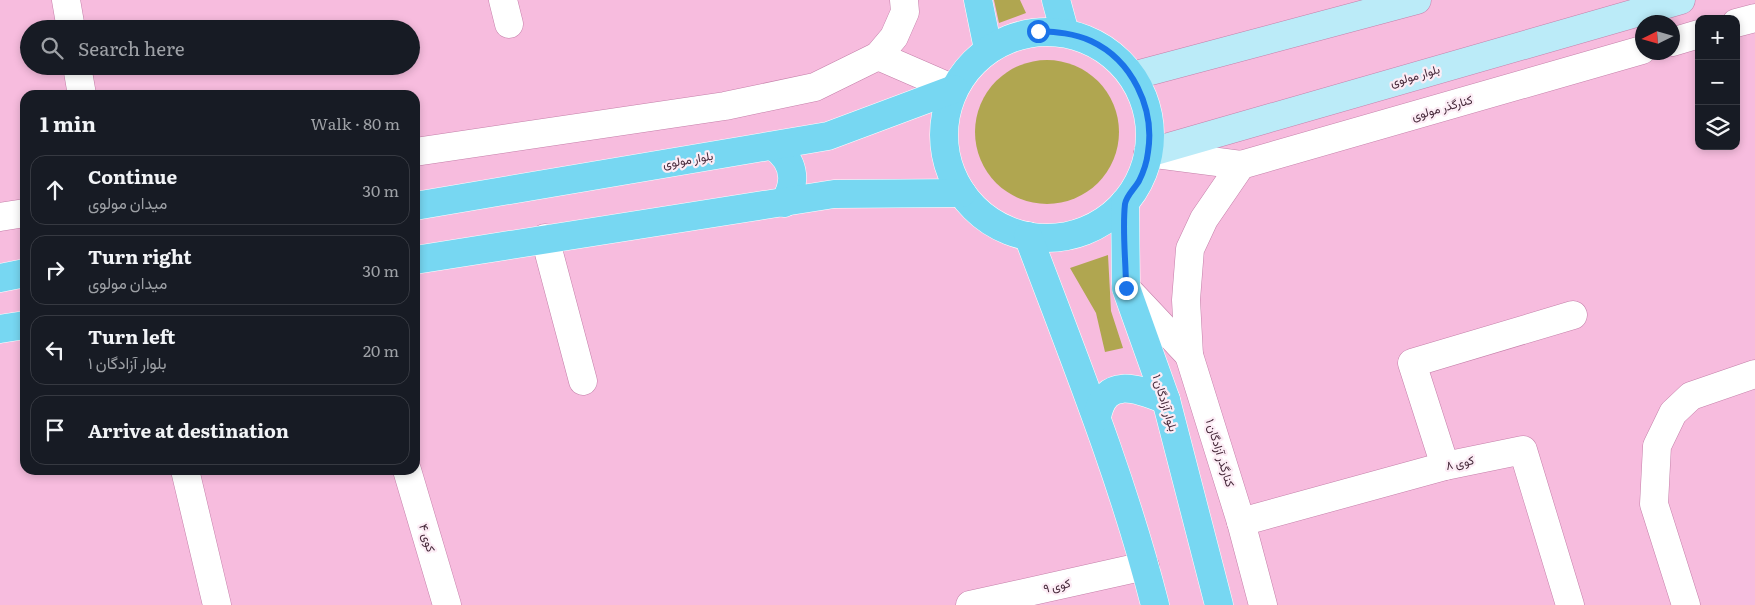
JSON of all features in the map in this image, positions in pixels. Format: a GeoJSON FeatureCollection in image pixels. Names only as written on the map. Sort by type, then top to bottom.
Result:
{"type":"FeatureCollection","features":[{"type":"Feature","properties":{"kind":"main road"},"geometry":{"type":"LineString","coordinates":[[978,0],[988,49]]}},
{"type":"Feature","properties":{"kind":"main road"},"geometry":{"type":"LineString","coordinates":[[1056,0],[1065,33]]}},
{"type":"Feature","properties":{"kind":"main road"},"geometry":{"type":"LineString","coordinates":[[1132,76],[1417,0]]}},
{"type":"Feature","properties":{"kind":"main road","name":"بلوار مولوی"},"geometry":{"type":"LineString","coordinates":[[1148,153],[1681,0]]}},
{"type":"Feature","properties":{"kind":"main road"},"geometry":{"type":"LineString","coordinates":[[1038,31],[1065,33],[1091,41],[1114,56],[1132,76],[1144,100],[1150,126],[1148,153],[1140,179],[1125,202],[1106,220],[1082,232],[1055,238],[1028,236],[1002,228],[980,213],[962,193],[952,174],[945,153],[944,131],[946,110],[954,89],[969,67],[988,49],[1012,37],[1038,31]]}},
{"type":"Feature","properties":{"kind":"main road","name":"بلوار مولوی"},"geometry":{"type":"LineString","coordinates":[[420,205],[828,136],[954,89]]}},
{"type":"Feature","properties":{"kind":"main road"},"geometry":{"type":"LineString","coordinates":[[773,146],[788,160],[792,170],[792,188],[784,203]]}},
{"type":"Feature","properties":{"kind":"main road"},"geometry":{"type":"LineString","coordinates":[[420,259],[834,194],[962,193]]}},
{"type":"Feature","properties":{"kind":"main road","name":"بلوار آزادگان ۱"},"geometry":{"type":"LineString","coordinates":[[1125,202],[1126,288],[1166,400],[1219,605]]}},
{"type":"Feature","properties":{"kind":"main road"},"geometry":{"type":"LineString","coordinates":[[1028,236],[1097,417],[1145,566],[1155,605]]}},
{"type":"Feature","properties":{"kind":"main road"},"geometry":{"type":"LineString","coordinates":[[0,278],[20,274]]}},
{"type":"Feature","properties":{"kind":"main road"},"geometry":{"type":"LineString","coordinates":[[0,329],[20,326]]}},
{"type":"Feature","properties":{"kind":"main road"},"geometry":{"type":"LineString","coordinates":[[1097,417],[1099,407],[1107,396],[1118,389],[1132,387],[1166,400]]}},
{"type":"Feature","properties":{"kind":"street"},"geometry":{"type":"LineString","coordinates":[[66,0],[69,20]]}},
{"type":"Feature","properties":{"kind":"street"},"geometry":{"type":"LineString","coordinates":[[420,151],[725,106],[815,87],[878,56],[894,38],[905,12],[904,0]]}},
{"type":"Feature","properties":{"kind":"street"},"geometry":{"type":"LineString","coordinates":[[1740,22],[1755,18]]}},
{"type":"Feature","properties":{"kind":"street"},"geometry":{"type":"LineString","coordinates":[[1680,40],[1695,35]]}},
{"type":"Feature","properties":{"kind":"street","name":"کنارگذر مولوی"},"geometry":{"type":"LineString","coordinates":[[1148,153],[1241,165],[1635,52]]}},
{"type":"Feature","properties":{"kind":"street"},"geometry":{"type":"LineString","coordinates":[[878,56],[954,89]]}},
{"type":"Feature","properties":{"kind":"street"},"geometry":{"type":"LineString","coordinates":[[79,75],[81,90]]}},
{"type":"Feature","properties":{"kind":"street","name":"کنارگذر آزادگان ۱"},"geometry":{"type":"LineString","coordinates":[[1241,165],[1204,219],[1190,249],[1186,300],[1189,355],[1242,522],[1263,605]]}},
{"type":"Feature","properties":{"kind":"street"},"geometry":{"type":"LineString","coordinates":[[0,217],[20,214]]}},
{"type":"Feature","properties":{"kind":"street"},"geometry":{"type":"LineString","coordinates":[[545,238],[583,381]]}},
{"type":"Feature","properties":{"kind":"street"},"geometry":{"type":"LineString","coordinates":[[1126,288],[1189,355]]}},
{"type":"Feature","properties":{"kind":"street"},"geometry":{"type":"LineString","coordinates":[[1444,466],[1412,363],[1572,315]]}},
{"type":"Feature","properties":{"kind":"street"},"geometry":{"type":"LineString","coordinates":[[1686,605],[1654,504],[1657,446],[1673,413],[1690,396],[1755,374]]}},
{"type":"Feature","properties":{"kind":"street","name":"کوی ۸"},"geometry":{"type":"LineString","coordinates":[[1242,522],[1444,466],[1523,450],[1570,605]]}},
{"type":"Feature","properties":{"kind":"street"},"geometry":{"type":"LineString","coordinates":[[186,475],[217,605]]}},
{"type":"Feature","properties":{"kind":"street","name":"کوی ۴"},"geometry":{"type":"LineString","coordinates":[[408,475],[447,605]]}},
{"type":"Feature","properties":{"kind":"street","name":"کوی ۹"},"geometry":{"type":"LineString","coordinates":[[970,605],[1145,566]]}},
{"type":"Feature","properties":{"kind":"shaded area"},"geometry":{"type":"Polygon","coordinates":[[[994,0],[1020,0],[1026,13],[999,23],[994,0]]]}},
{"type":"Feature","properties":{"kind":"shaded area"},"geometry":{"type":"Polygon","coordinates":[[[1047,60],[1074,66],[1087,72],[1098,81],[1107,92],[1113,105],[1119,132],[1113,159],[1107,172],[1098,183],[1087,192],[1074,198],[1047,204],[1020,198],[1007,192],[996,183],[987,172],[981,159],[975,132],[981,105],[987,92],[996,81],[1007,72],[1020,66],[1047,60]]]}},
{"type":"Feature","properties":{"kind":"shaded area"},"geometry":{"type":"Polygon","coordinates":[[[1108,255],[1111,311],[1123,348],[1105,352],[1096,313],[1070,268],[1108,255]]]}},
{"type":"Feature","properties":{"kind":"route"},"geometry":{"type":"LineString","coordinates":[[1038,31],[1065,33],[1091,41],[1114,56],[1132,76],[1144,100],[1150,126],[1148,153],[1140,179],[1125,202],[1126,288]]}}]}
